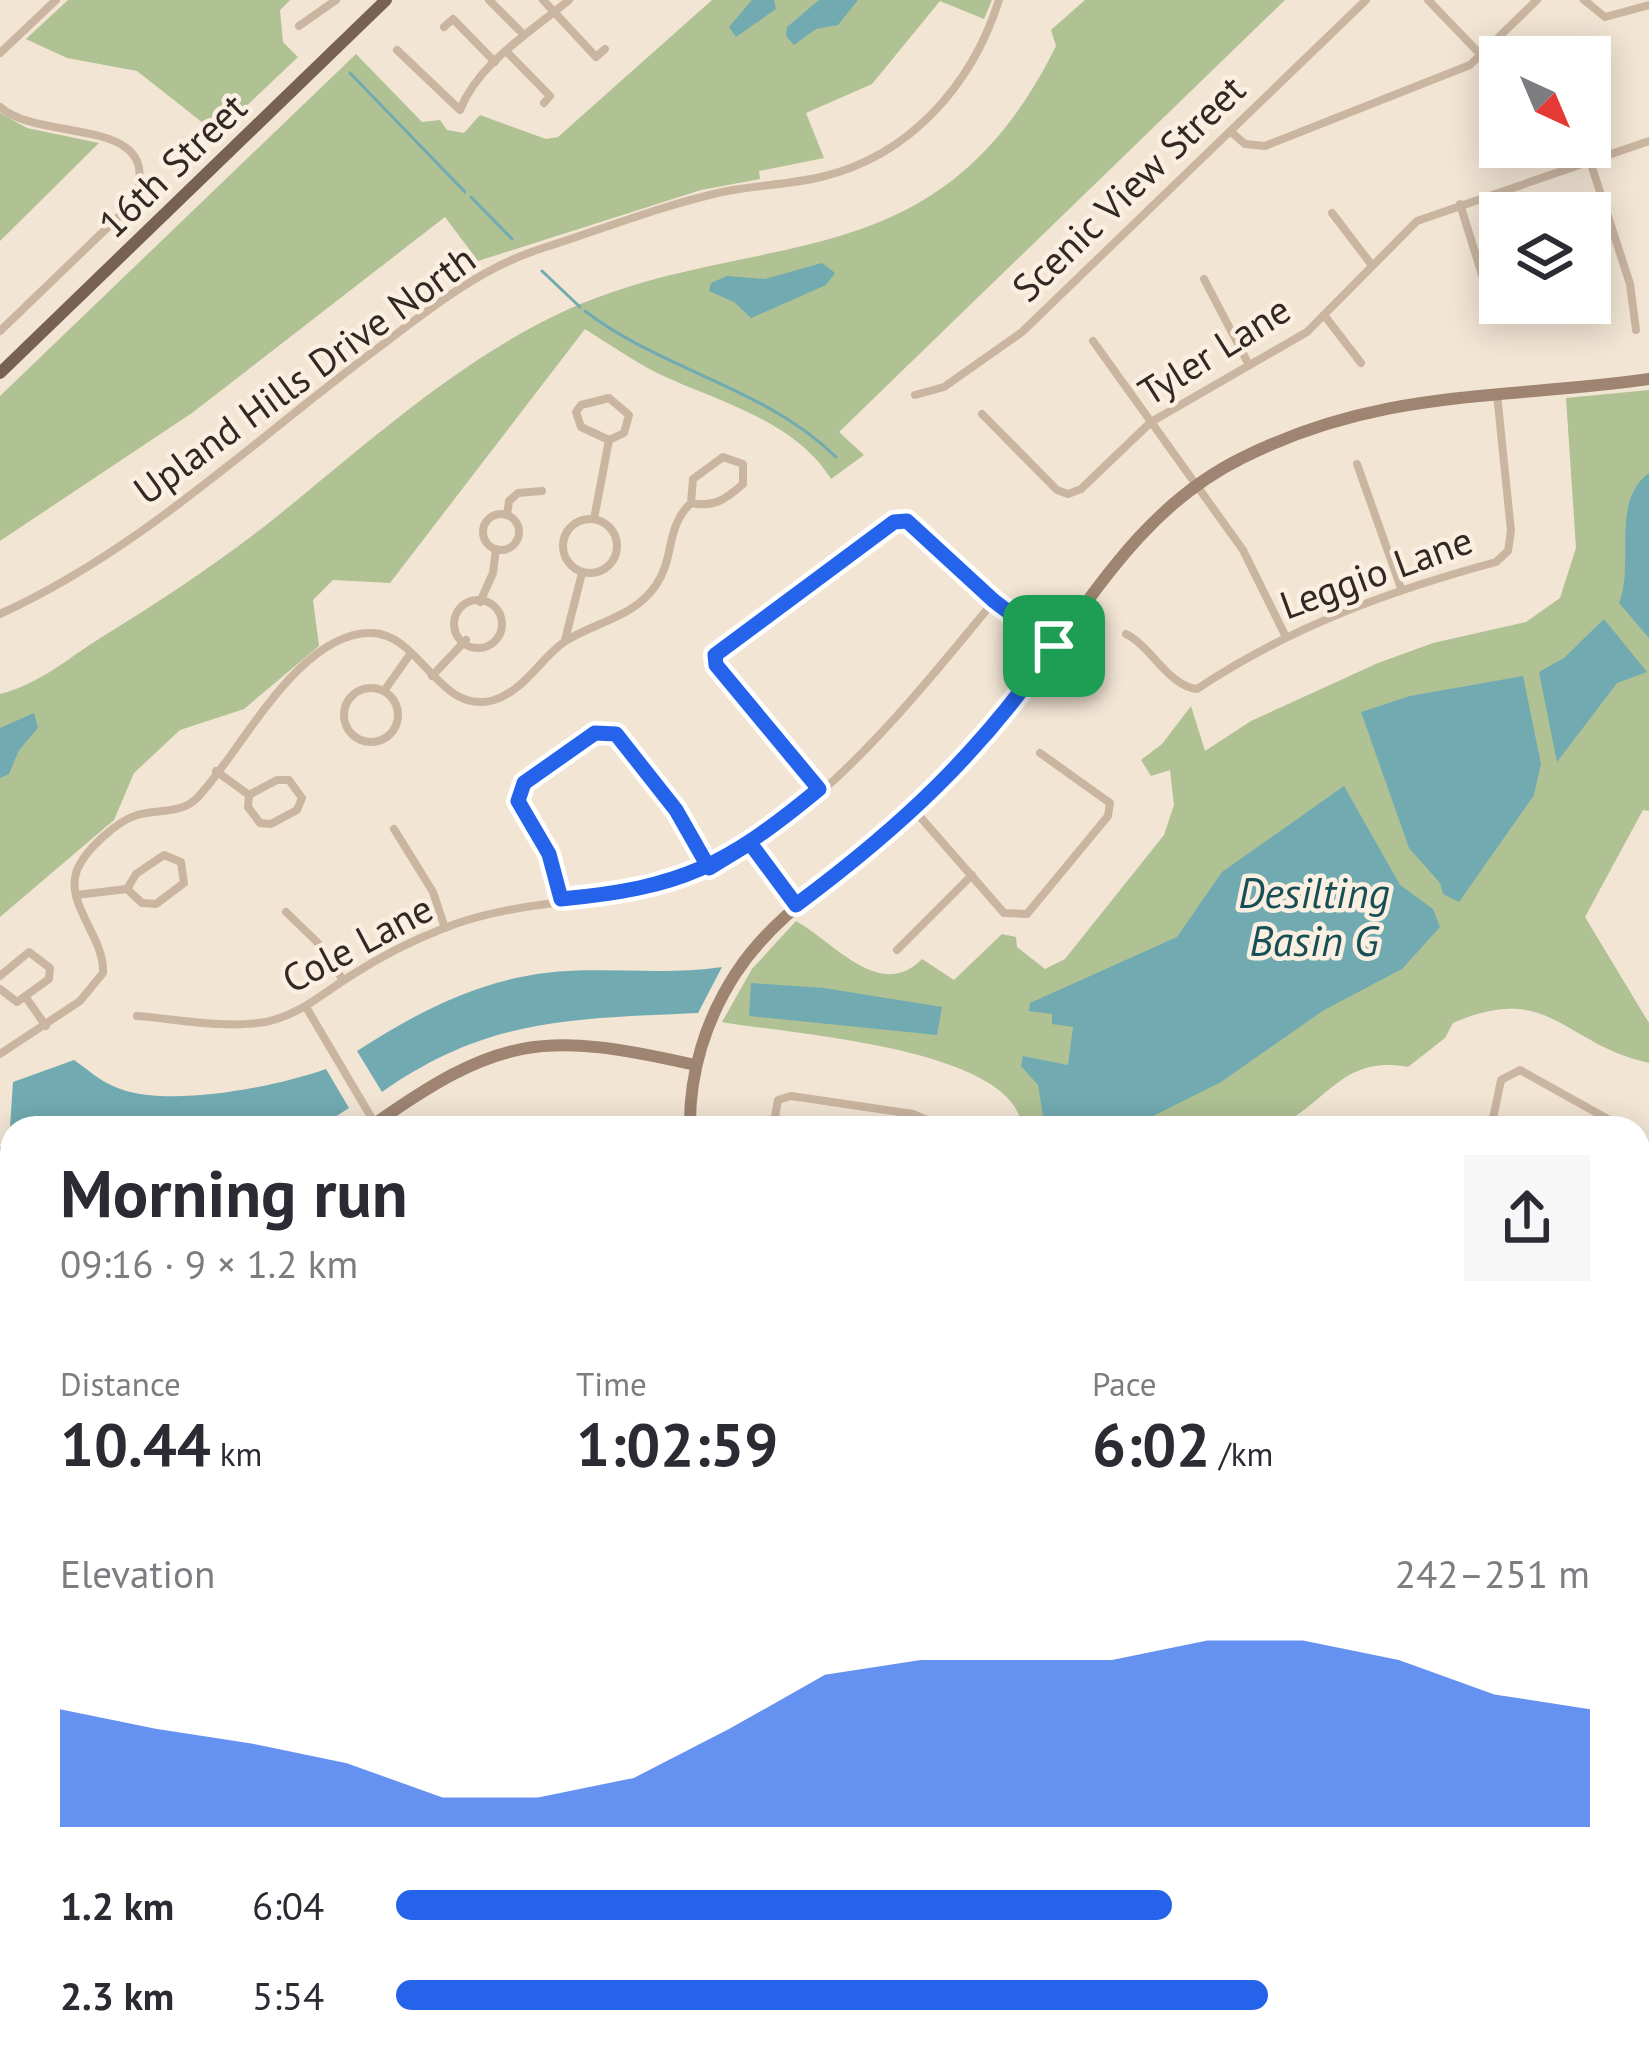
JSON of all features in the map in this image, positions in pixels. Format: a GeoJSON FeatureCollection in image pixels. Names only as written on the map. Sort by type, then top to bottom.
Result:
{"type":"FeatureCollection","features":[{"type":"Feature","properties":{"kind":"main road","name":"16th Street"},"geometry":{"type":"LineString","coordinates":[[0,373],[386,0]]}},
{"type":"Feature","properties":{"kind":"street"},"geometry":{"type":"LineString","coordinates":[[0,53],[56,0]]}},
{"type":"Feature","properties":{"kind":"street"},"geometry":{"type":"LineString","coordinates":[[299,26],[336,0]]}},
{"type":"Feature","properties":{"kind":"street"},"geometry":{"type":"LineString","coordinates":[[489,0],[524,35]]}},
{"type":"Feature","properties":{"kind":"street"},"geometry":{"type":"LineString","coordinates":[[544,0],[596,57],[605,49]]}},
{"type":"Feature","properties":{"kind":"street"},"geometry":{"type":"LineString","coordinates":[[398,50],[460,110],[495,62],[569,0]]}},
{"type":"Feature","properties":{"kind":"street","name":"Upland Hills Drive North"},"geometry":{"type":"LineString","coordinates":[[0,614],[43,595],[208,484],[370,354],[484,274],[541,249],[672,205],[823,177],[898,143],[956,89],[999,0]]}},
{"type":"Feature","properties":{"kind":"street","name":"Scenic View Street"},"geometry":{"type":"LineString","coordinates":[[915,395],[944,387],[1022,332],[1366,0]]}},
{"type":"Feature","properties":{"kind":"street"},"geometry":{"type":"LineString","coordinates":[[1428,0],[1479,53]]}},
{"type":"Feature","properties":{"kind":"street"},"geometry":{"type":"LineString","coordinates":[[1500,36],[1537,0]]}},
{"type":"Feature","properties":{"kind":"street"},"geometry":{"type":"LineString","coordinates":[[1584,0],[1605,17],[1649,5]]}},
{"type":"Feature","properties":{"kind":"street"},"geometry":{"type":"LineString","coordinates":[[444,27],[453,19],[495,62]]}},
{"type":"Feature","properties":{"kind":"street"},"geometry":{"type":"LineString","coordinates":[[506,51],[550,97],[544,103]]}},
{"type":"Feature","properties":{"kind":"street"},"geometry":{"type":"LineString","coordinates":[[1231,132],[1245,144],[1264,146],[1470,65],[1479,57]]}},
{"type":"Feature","properties":{"kind":"street"},"geometry":{"type":"LineString","coordinates":[[0,107],[22,119],[120,142],[140,166],[141,183],[133,203],[0,331]]}},
{"type":"Feature","properties":{"kind":"street","name":"Tyler Lane"},"geometry":{"type":"LineString","coordinates":[[1611,154],[1649,141]]}},
{"type":"Feature","properties":{"kind":"street","name":"Tyler Lane"},"geometry":{"type":"LineString","coordinates":[[982,414],[1068,494],[1082,489],[1151,422],[1289,345],[1417,221],[1569,168]]}},
{"type":"Feature","properties":{"kind":"street"},"geometry":{"type":"LineString","coordinates":[[1592,168],[1630,284],[1636,330]]}},
{"type":"Feature","properties":{"kind":"street"},"geometry":{"type":"LineString","coordinates":[[1460,204],[1479,265]]}},
{"type":"Feature","properties":{"kind":"street"},"geometry":{"type":"LineString","coordinates":[[1332,213],[1371,264]]}},
{"type":"Feature","properties":{"kind":"street"},"geometry":{"type":"LineString","coordinates":[[1204,279],[1249,365]]}},
{"type":"Feature","properties":{"kind":"street"},"geometry":{"type":"LineString","coordinates":[[1324,316],[1361,363]]}},
{"type":"Feature","properties":{"kind":"street"},"geometry":{"type":"LineString","coordinates":[[1093,341],[1243,550],[1285,635]]}},
{"type":"Feature","properties":{"kind":"street"},"geometry":{"type":"LineString","coordinates":[[691,1116],[695,1065],[733,978],[796,905],[915,812],[987,736],[1104,574],[1153,522],[1198,485],[1235,461],[1330,418],[1378,406],[1649,379]]}},
{"type":"Feature","properties":{"kind":"street","name":"Leggio Lane"},"geometry":{"type":"LineString","coordinates":[[1126,634],[1144,644],[1189,688],[1198,689],[1285,635],[1401,588],[1496,562],[1508,551],[1511,531],[1497,393]]}},
{"type":"Feature","properties":{"kind":"street"},"geometry":{"type":"LineString","coordinates":[[595,519],[609,440],[629,424],[625,408],[609,398],[581,405],[576,412],[581,427],[609,440]]}},
{"type":"Feature","properties":{"kind":"street"},"geometry":{"type":"LineString","coordinates":[[0,1054],[80,1001],[103,973],[99,941],[76,895],[76,872],[90,850],[133,816],[186,806],[274,694],[342,640],[371,632],[392,638],[457,696],[478,702],[498,699],[535,674],[565,641],[611,622],[654,589],[666,567],[672,529],[691,503],[693,479],[723,457],[743,464],[743,484],[730,496],[712,506],[691,503]]}},
{"type":"Feature","properties":{"kind":"street"},"geometry":{"type":"LineString","coordinates":[[1357,464],[1401,588]]}},
{"type":"Feature","properties":{"kind":"street"},"geometry":{"type":"LineString","coordinates":[[508,515],[509,501],[518,494],[542,491]]}},
{"type":"Feature","properties":{"kind":"street"},"geometry":{"type":"LineString","coordinates":[[496,515],[508,515],[517,523],[517,541],[496,549],[487,542],[484,526],[496,515]]}},
{"type":"Feature","properties":{"kind":"street"},"geometry":{"type":"LineString","coordinates":[[595,519],[610,527],[617,552],[600,572],[583,572],[568,562],[563,545],[577,522],[595,519]]}},
{"type":"Feature","properties":{"kind":"street"},"geometry":{"type":"LineString","coordinates":[[819,789],[716,665],[715,655],[894,522],[907,521],[994,601],[1054,646]]}},
{"type":"Feature","properties":{"kind":"street"},"geometry":{"type":"LineString","coordinates":[[480,602],[496,549]]}},
{"type":"Feature","properties":{"kind":"street"},"geometry":{"type":"LineString","coordinates":[[565,641],[583,572]]}},
{"type":"Feature","properties":{"kind":"street","name":"Cole Lane"},"geometry":{"type":"LineString","coordinates":[[137,1016],[264,1022],[306,1007],[344,980],[445,928],[561,899],[643,890],[709,868],[750,843],[819,789],[911,706],[994,601]]}},
{"type":"Feature","properties":{"kind":"street"},"geometry":{"type":"LineString","coordinates":[[466,602],[480,602],[499,615],[504,632],[499,641],[483,647],[466,640],[452,616],[466,602]]}},
{"type":"Feature","properties":{"kind":"street"},"geometry":{"type":"LineString","coordinates":[[433,676],[466,640]]}},
{"type":"Feature","properties":{"kind":"street"},"geometry":{"type":"LineString","coordinates":[[384,691],[411,653]]}},
{"type":"Feature","properties":{"kind":"street"},"geometry":{"type":"LineString","coordinates":[[366,688],[384,691],[395,704],[394,729],[372,742],[356,737],[345,723],[350,697],[366,688]]}},
{"type":"Feature","properties":{"kind":"street"},"geometry":{"type":"LineString","coordinates":[[561,899],[549,854],[518,792],[595,733],[606,730],[616,734],[676,810],[709,868]]}},
{"type":"Feature","properties":{"kind":"street"},"geometry":{"type":"LineString","coordinates":[[915,812],[1004,913],[1027,914],[1108,816],[1110,803],[1040,753]]}},
{"type":"Feature","properties":{"kind":"street"},"geometry":{"type":"LineString","coordinates":[[216,771],[249,795]]}},
{"type":"Feature","properties":{"kind":"street"},"geometry":{"type":"LineString","coordinates":[[277,780],[289,780],[302,798],[298,810],[260,824],[248,807],[249,795],[277,780]]}},
{"type":"Feature","properties":{"kind":"street"},"geometry":{"type":"LineString","coordinates":[[394,830],[433,892],[445,928]]}},
{"type":"Feature","properties":{"kind":"street"},"geometry":{"type":"LineString","coordinates":[[750,843],[796,905]]}},
{"type":"Feature","properties":{"kind":"street"},"geometry":{"type":"LineString","coordinates":[[76,895],[127,889],[142,903],[156,904],[184,883],[185,871],[181,862],[164,855],[136,874],[127,889]]}},
{"type":"Feature","properties":{"kind":"street"},"geometry":{"type":"LineString","coordinates":[[896,950],[972,874]]}},
{"type":"Feature","properties":{"kind":"street"},"geometry":{"type":"LineString","coordinates":[[286,912],[317,942],[344,980]]}},
{"type":"Feature","properties":{"kind":"street"},"geometry":{"type":"LineString","coordinates":[[0,976],[20,956],[37,953],[44,959],[49,979],[27,999],[17,1001],[0,989]]}},
{"type":"Feature","properties":{"kind":"street"},"geometry":{"type":"LineString","coordinates":[[27,999],[46,1026]]}},
{"type":"Feature","properties":{"kind":"street"},"geometry":{"type":"LineString","coordinates":[[306,1007],[368,1116]]}},
{"type":"Feature","properties":{"kind":"street"},"geometry":{"type":"LineString","coordinates":[[390,1116],[473,1061],[517,1048],[578,1044],[695,1065]]}},
{"type":"Feature","properties":{"kind":"street"},"geometry":{"type":"LineString","coordinates":[[1493,1116],[1497,1090],[1507,1072],[1529,1074],[1603,1116]]}},
{"type":"Feature","properties":{"kind":"street"},"geometry":{"type":"LineString","coordinates":[[775,1116],[778,1100],[790,1096],[917,1116]]}},
{"type":"Feature","properties":{"kind":"green space"},"geometry":{"type":"Polygon","coordinates":[[[68,0],[290,0],[280,10],[283,42],[298,57],[217,134],[137,71],[67,58],[26,39],[68,0]]]}},
{"type":"Feature","properties":{"kind":"green space"},"geometry":{"type":"Polygon","coordinates":[[[712,0],[992,0],[984,19],[940,1],[872,84],[806,113],[824,158],[759,171],[760,179],[701,190],[478,261],[445,217],[192,413],[0,541],[0,396],[356,54],[422,122],[440,120],[447,130],[464,133],[480,115],[546,139],[558,137],[712,0]]]}},
{"type":"Feature","properties":{"kind":"green space"},"geometry":{"type":"Polygon","coordinates":[[[1085,0],[1285,0],[839,432],[864,455],[831,479],[797,441],[776,427],[657,373],[585,329],[390,583],[333,580],[313,600],[319,646],[244,709],[180,730],[134,773],[114,820],[0,917],[0,694],[41,677],[190,580],[435,390],[538,324],[613,292],[826,240],[890,217],[951,182],[1006,126],[1056,46],[1051,30],[1085,0]]]}},
{"type":"Feature","properties":{"kind":"green space"},"geometry":{"type":"Polygon","coordinates":[[[0,113],[27,128],[99,143],[0,241],[0,113]]]}},
{"type":"Feature","properties":{"kind":"green space"},"geometry":{"type":"Polygon","coordinates":[[[1649,390],[1649,811],[1643,810],[1585,917],[1649,1023],[1649,1063],[1620,1054],[1535,1012],[1512,1009],[1453,1023],[1445,1038],[1408,1067],[1385,1065],[1351,1074],[1296,1116],[1017,1116],[1010,1101],[982,1079],[941,1062],[843,1039],[722,1022],[752,969],[796,921],[858,964],[890,974],[906,971],[922,959],[954,980],[1002,934],[1016,937],[1017,947],[1045,969],[1065,959],[1164,835],[1174,805],[1170,770],[1151,776],[1141,760],[1162,744],[1191,706],[1205,751],[1251,721],[1378,663],[1433,643],[1526,622],[1560,598],[1576,548],[1566,398],[1649,390]]]}},
{"type":"Feature","properties":{"kind":"water"},"geometry":{"type":"Polygon","coordinates":[[[752,0],[774,0],[776,9],[736,37],[729,27],[752,0]]]}},
{"type":"Feature","properties":{"kind":"water"},"geometry":{"type":"Polygon","coordinates":[[[819,0],[858,0],[838,25],[816,29],[794,45],[786,36],[787,27],[819,0]]]}},
{"type":"Feature","properties":{"kind":"water"},"geometry":{"type":"Polygon","coordinates":[[[822,263],[835,273],[826,285],[751,318],[734,302],[709,291],[711,283],[727,276],[765,279],[822,263]]]}},
{"type":"Feature","properties":{"kind":"water"},"geometry":{"type":"Polygon","coordinates":[[[1649,473],[1649,638],[1619,603],[1630,500],[1649,473]]]}},
{"type":"Feature","properties":{"kind":"water"},"geometry":{"type":"Polygon","coordinates":[[[1604,619],[1647,672],[1617,683],[1557,762],[1539,672],[1564,658],[1604,619]]]}},
{"type":"Feature","properties":{"kind":"water","name":"Desilting Basin G"},"geometry":{"type":"Polygon","coordinates":[[[1523,676],[1541,764],[1534,795],[1459,902],[1443,894],[1440,883],[1409,848],[1361,712],[1410,696],[1523,676]]]}},
{"type":"Feature","properties":{"kind":"water"},"geometry":{"type":"Polygon","coordinates":[[[34,713],[38,728],[19,750],[9,774],[0,778],[0,728],[34,713]]]}},
{"type":"Feature","properties":{"kind":"water","name":"Desilting Basin G"},"geometry":{"type":"Polygon","coordinates":[[[1344,786],[1400,885],[1433,909],[1440,927],[1402,969],[1324,1010],[1221,1082],[1153,1116],[1043,1116],[1038,1085],[1021,1066],[1023,1056],[1068,1065],[1073,1027],[1052,1024],[1052,1014],[1029,1011],[1030,1003],[1177,937],[1222,872],[1344,786]]]}},
{"type":"Feature","properties":{"kind":"water"},"geometry":{"type":"Polygon","coordinates":[[[722,967],[698,1013],[571,1021],[496,1036],[421,1067],[382,1092],[357,1051],[446,1001],[519,977],[567,971],[722,967]]]}},
{"type":"Feature","properties":{"kind":"water"},"geometry":{"type":"Polygon","coordinates":[[[751,983],[824,988],[942,1007],[937,1035],[749,1016],[751,983]]]}},
{"type":"Feature","properties":{"kind":"water"},"geometry":{"type":"Polygon","coordinates":[[[74,1060],[98,1078],[134,1093],[189,1096],[249,1089],[326,1069],[349,1108],[337,1116],[11,1116],[13,1082],[74,1060]]]}},
{"type":"Feature","properties":{"kind":"waterway"},"geometry":{"type":"LineString","coordinates":[[350,73],[465,192]]}},
{"type":"Feature","properties":{"kind":"waterway"},"geometry":{"type":"LineString","coordinates":[[471,197],[512,239]]}},
{"type":"Feature","properties":{"kind":"waterway"},"geometry":{"type":"LineString","coordinates":[[542,271],[580,307]]}},
{"type":"Feature","properties":{"kind":"waterway"},"geometry":{"type":"LineString","coordinates":[[585,311],[647,349],[778,413],[836,457]]}},
{"type":"Feature","properties":{"kind":"route"},"geometry":{"type":"LineString","coordinates":[[1054,646],[987,736],[915,812],[796,905],[750,843],[724,860],[709,868],[676,810],[616,734],[606,730],[524,783],[518,801],[549,854],[561,899],[670,884],[709,868],[750,843],[819,789],[716,665],[715,655],[894,522],[907,521],[994,601],[1054,646]]}}]}
